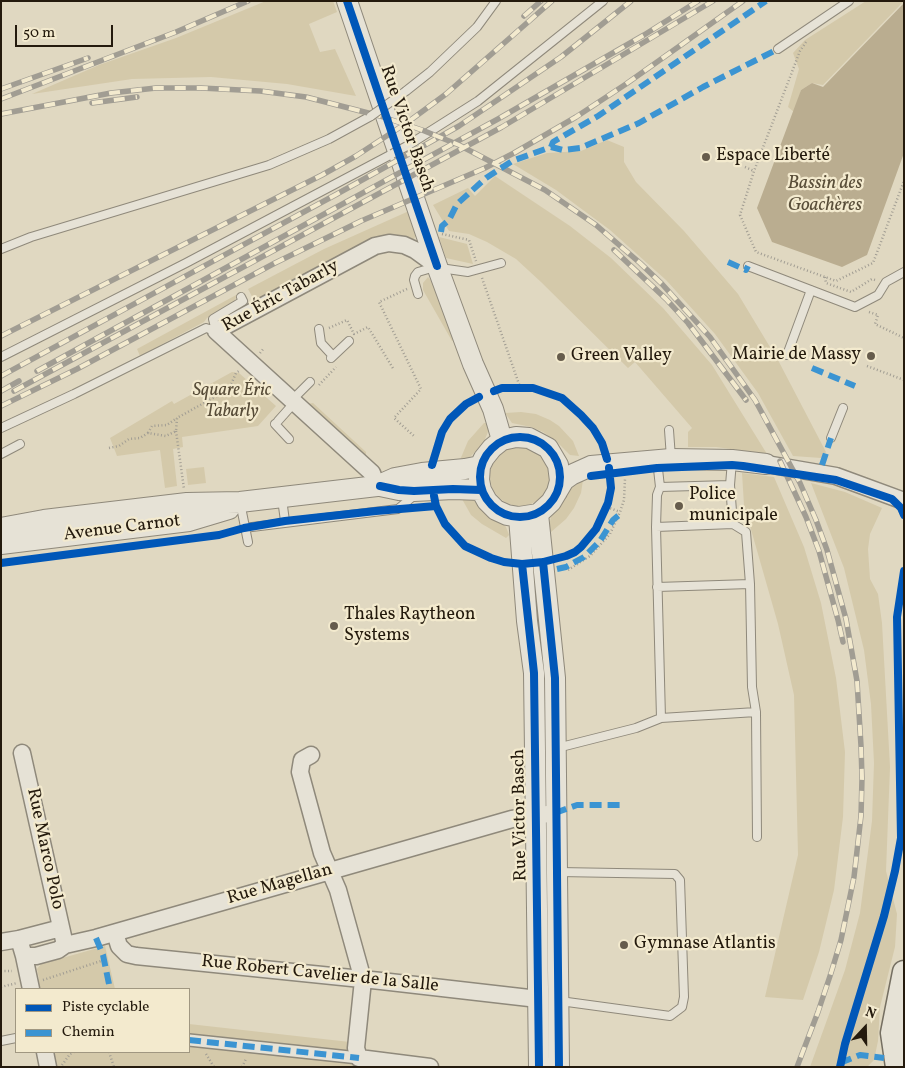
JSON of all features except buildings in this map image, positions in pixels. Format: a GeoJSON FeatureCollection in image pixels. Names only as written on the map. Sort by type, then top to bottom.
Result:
{"type":"FeatureCollection","features":[{"type":"Feature","properties":{"kind":"main road"},"geometry":{"type":"LineString","coordinates":[[897,1067],[892,1033],[904,972]]}},
{"type":"Feature","properties":{"kind":"street","name":"Rue Victor Basch"},"geometry":{"type":"LineString","coordinates":[[347,1],[374,67],[438,267],[493,409],[502,440]]}},
{"type":"Feature","properties":{"kind":"street","name":"Rue Éric Tabarly"},"geometry":{"type":"LineString","coordinates":[[378,486],[372,474],[216,332],[375,246],[389,244],[404,245],[415,250],[438,267]]}},
{"type":"Feature","properties":{"kind":"street"},"geometry":{"type":"LineString","coordinates":[[587,464],[564,480],[552,502],[528,516],[507,516],[496,510],[487,501],[481,490],[479,480],[480,466],[492,448],[502,440],[516,437],[529,438],[567,458],[587,464],[666,457],[732,460],[836,476],[904,500]]}},
{"type":"Feature","properties":{"kind":"street"},"geometry":{"type":"LineString","coordinates":[[548,448],[558,465],[560,474],[557,492]]}},
{"type":"Feature","properties":{"kind":"street","name":"Avenue Carnot"},"geometry":{"type":"LineString","coordinates":[[378,486],[395,478],[480,466]]}},
{"type":"Feature","properties":{"kind":"street","name":"Avenue Carnot"},"geometry":{"type":"LineString","coordinates":[[1,528],[44,520],[187,503],[240,502],[378,486],[420,491],[481,490]]}},
{"type":"Feature","properties":{"kind":"street","name":"Avenue Carnot"},"geometry":{"type":"LineString","coordinates":[[1,544],[188,521],[228,509],[240,502]]}},
{"type":"Feature","properties":{"kind":"street","name":"Rue Victor Basch"},"geometry":{"type":"LineString","coordinates":[[528,516],[555,678],[555,748],[546,814],[557,872],[548,1000],[539,1067]]}},
{"type":"Feature","properties":{"kind":"street","name":"Rue Victor Basch"},"geometry":{"type":"LineString","coordinates":[[528,516],[527,621],[534,673],[546,814],[548,1000],[559,1067]]}},
{"type":"Feature","properties":{"kind":"street","name":"Rue Marco Polo"},"geometry":{"type":"LineString","coordinates":[[22,753],[65,944]]}},
{"type":"Feature","properties":{"kind":"street"},"geometry":{"type":"LineString","coordinates":[[311,755],[302,760],[300,772],[322,853],[338,890],[363,980],[356,1048],[359,1058]]}},
{"type":"Feature","properties":{"kind":"street","name":"Rue Magellan"},"geometry":{"type":"LineString","coordinates":[[21,963],[36,956],[58,950],[65,944],[115,932],[512,819],[546,814]]}},
{"type":"Feature","properties":{"kind":"street"},"geometry":{"type":"LineString","coordinates":[[1,942],[61,928]]}},
{"type":"Feature","properties":{"kind":"street","name":"Rue Robert Cavelier de la Salle"},"geometry":{"type":"LineString","coordinates":[[115,932],[119,946],[126,954],[136,956],[548,1000]]}},
{"type":"Feature","properties":{"kind":"street"},"geometry":{"type":"LineString","coordinates":[[19,939],[21,963],[30,987]]}},
{"type":"Feature","properties":{"kind":"street"},"geometry":{"type":"LineString","coordinates":[[190,1040],[430,1067]]}},
{"type":"Feature","properties":{"kind":"street"},"geometry":{"type":"LineString","coordinates":[[45,1053],[48,1067]]}},
{"type":"Feature","properties":{"kind":"lane"},"geometry":{"type":"LineString","coordinates":[[1,248],[30,237],[269,165],[329,139],[371,116],[430,72],[477,27],[496,1]]}},
{"type":"Feature","properties":{"kind":"lane"},"geometry":{"type":"LineString","coordinates":[[1,357],[177,268],[407,146],[478,101],[603,1]]}},
{"type":"Feature","properties":{"kind":"lane"},"geometry":{"type":"LineString","coordinates":[[778,48],[849,1]]}},
{"type":"Feature","properties":{"kind":"lane"},"geometry":{"type":"LineString","coordinates":[[418,294],[414,280],[418,272],[438,267],[468,272],[501,264]]}},
{"type":"Feature","properties":{"kind":"lane"},"geometry":{"type":"LineString","coordinates":[[748,266],[855,307],[878,296],[886,282],[904,272]]}},
{"type":"Feature","properties":{"kind":"lane"},"geometry":{"type":"LineString","coordinates":[[787,355],[811,290]]}},
{"type":"Feature","properties":{"kind":"lane"},"geometry":{"type":"LineString","coordinates":[[216,332],[213,319],[243,301],[241,296]]}},
{"type":"Feature","properties":{"kind":"lane"},"geometry":{"type":"LineString","coordinates":[[1,428],[206,328],[216,332]]}},
{"type":"Feature","properties":{"kind":"lane"},"geometry":{"type":"LineString","coordinates":[[319,331],[321,343],[332,357],[349,341]]}},
{"type":"Feature","properties":{"kind":"lane"},"geometry":{"type":"LineString","coordinates":[[289,439],[276,422],[310,382]]}},
{"type":"Feature","properties":{"kind":"lane"},"geometry":{"type":"LineString","coordinates":[[831,438],[843,408]]}},
{"type":"Feature","properties":{"kind":"lane"},"geometry":{"type":"LineString","coordinates":[[661,718],[656,527],[657,501],[666,457],[669,430]]}},
{"type":"Feature","properties":{"kind":"lane"},"geometry":{"type":"LineString","coordinates":[[1,454],[20,444]]}},
{"type":"Feature","properties":{"kind":"lane"},"geometry":{"type":"LineString","coordinates":[[732,460],[730,485],[733,524]]}},
{"type":"Feature","properties":{"kind":"lane"},"geometry":{"type":"LineString","coordinates":[[660,487],[730,485]]}},
{"type":"Feature","properties":{"kind":"lane"},"geometry":{"type":"LineString","coordinates":[[244,528],[285,521],[398,509],[420,491]]}},
{"type":"Feature","properties":{"kind":"lane"},"geometry":{"type":"LineString","coordinates":[[282,497],[285,521]]}},
{"type":"Feature","properties":{"kind":"lane"},"geometry":{"type":"LineString","coordinates":[[651,512],[657,501]]}},
{"type":"Feature","properties":{"kind":"lane"},"geometry":{"type":"LineString","coordinates":[[240,502],[248,542]]}},
{"type":"Feature","properties":{"kind":"lane"},"geometry":{"type":"LineString","coordinates":[[656,527],[733,524],[746,532],[750,584],[752,687],[756,712],[757,836]]}},
{"type":"Feature","properties":{"kind":"lane"},"geometry":{"type":"LineString","coordinates":[[657,587],[750,584]]}},
{"type":"Feature","properties":{"kind":"lane"},"geometry":{"type":"LineString","coordinates":[[555,748],[636,728],[661,718],[756,712]]}},
{"type":"Feature","properties":{"kind":"lane"},"geometry":{"type":"LineString","coordinates":[[548,1000],[670,1016],[682,1007],[684,997],[680,880],[675,874],[557,872]]}},
{"type":"Feature","properties":{"kind":"lane"},"geometry":{"type":"LineString","coordinates":[[1,1041],[15,1038]]}},
{"type":"Feature","properties":{"kind":"path"},"geometry":{"type":"LineString","coordinates":[[804,31],[806,44],[800,51],[754,171],[740,216],[756,252],[836,281],[873,263],[904,181]]}},
{"type":"Feature","properties":{"kind":"path"},"geometry":{"type":"LineString","coordinates":[[745,167],[754,171]]}},
{"type":"Feature","properties":{"kind":"path"},"geometry":{"type":"LineString","coordinates":[[442,234],[469,240],[520,387]]}},
{"type":"Feature","properties":{"kind":"path"},"geometry":{"type":"LineString","coordinates":[[825,276],[826,283],[851,292],[872,279],[886,282]]}},
{"type":"Feature","properties":{"kind":"path"},"geometry":{"type":"LineString","coordinates":[[403,291],[379,302],[421,388],[394,418],[414,436]]}},
{"type":"Feature","properties":{"kind":"path"},"geometry":{"type":"LineString","coordinates":[[868,311],[878,315],[875,324],[904,338]]}},
{"type":"Feature","properties":{"kind":"path"},"geometry":{"type":"LineString","coordinates":[[319,331],[347,320],[354,334],[368,327],[394,370]]}},
{"type":"Feature","properties":{"kind":"path"},"geometry":{"type":"LineString","coordinates":[[110,448],[119,446],[129,439],[140,438],[148,433],[152,426],[167,425],[229,389],[236,373],[251,363],[264,348]]}},
{"type":"Feature","properties":{"kind":"path"},"geometry":{"type":"LineString","coordinates":[[867,366],[904,380]]}},
{"type":"Feature","properties":{"kind":"path"},"geometry":{"type":"LineString","coordinates":[[177,418],[176,431],[184,489]]}},
{"type":"Feature","properties":{"kind":"path"},"geometry":{"type":"LineString","coordinates":[[148,433],[166,436],[176,431]]}},
{"type":"Feature","properties":{"kind":"path"},"geometry":{"type":"LineString","coordinates":[[620,473],[629,471]]}},
{"type":"Feature","properties":{"kind":"path"},"geometry":{"type":"LineString","coordinates":[[568,570],[600,547],[610,534],[620,512],[625,483]]}},
{"type":"Feature","properties":{"kind":"path"},"geometry":{"type":"LineString","coordinates":[[607,507],[620,512]]}},
{"type":"Feature","properties":{"kind":"path"},"geometry":{"type":"LineString","coordinates":[[30,987],[104,960]]}},
{"type":"Feature","properties":{"kind":"path"},"geometry":{"type":"LineString","coordinates":[[1,971],[21,963]]}},
{"type":"Feature","properties":{"kind":"path"},"geometry":{"type":"LineString","coordinates":[[61,1067],[72,1053]]}},
{"type":"Feature","properties":{"kind":"path"},"geometry":{"type":"LineString","coordinates":[[109,1053],[114,1067]]}},
{"type":"Feature","properties":{"kind":"green space"},"geometry":{"type":"Polygon","coordinates":[[[266,1],[333,1],[337,12],[309,24],[320,52],[335,49],[356,96],[287,84],[211,77],[132,79],[32,94],[99,65],[176,38],[266,1]]]}},
{"type":"Feature","properties":{"kind":"green space"},"geometry":{"type":"Polygon","coordinates":[[[866,1],[904,1],[823,85],[812,83],[801,90],[794,112],[788,107],[799,69],[793,53],[805,40],[866,1]]]}},
{"type":"Feature","properties":{"kind":"green space"},"geometry":{"type":"Polygon","coordinates":[[[607,140],[624,147],[624,162],[636,182],[684,231],[738,294],[779,362],[826,452],[821,458],[793,456],[758,393],[715,334],[666,280],[610,230],[556,190],[513,164],[547,153],[581,151],[607,140]]]}},
{"type":"Feature","properties":{"kind":"green space"},"geometry":{"type":"Polygon","coordinates":[[[495,176],[570,226],[611,258],[663,308],[712,365],[767,454],[716,447],[688,447],[688,432],[692,428],[635,362],[628,368],[516,259],[469,234],[449,231],[433,205],[468,188],[475,196],[495,176]]]}},
{"type":"Feature","properties":{"kind":"green space"},"geometry":{"type":"Polygon","coordinates":[[[409,211],[420,234],[415,237],[412,244],[403,238],[255,302],[248,289],[324,249],[409,211]]]}},
{"type":"Feature","properties":{"kind":"green space"},"geometry":{"type":"Polygon","coordinates":[[[439,237],[467,244],[473,264],[446,258],[439,237]]]}},
{"type":"Feature","properties":{"kind":"green space"},"geometry":{"type":"Polygon","coordinates":[[[428,277],[432,282],[455,336],[452,341],[423,290],[423,283],[428,277]]]}},
{"type":"Feature","properties":{"kind":"green space"},"geometry":{"type":"Polygon","coordinates":[[[238,294],[234,302],[207,318],[204,322],[140,356],[137,349],[238,294]]]}},
{"type":"Feature","properties":{"kind":"green space","name":"Square Éric Tabarly"},"geometry":{"type":"Polygon","coordinates":[[[232,372],[239,373],[276,406],[258,426],[182,437],[183,447],[173,449],[177,486],[165,488],[160,450],[117,456],[110,438],[172,401],[174,404],[232,372]]]}},
{"type":"Feature","properties":{"kind":"green space"},"geometry":{"type":"Polygon","coordinates":[[[313,403],[366,452],[366,457],[307,404],[313,403]]]}},
{"type":"Feature","properties":{"kind":"green space"},"geometry":{"type":"Polygon","coordinates":[[[521,412],[536,414],[559,426],[573,441],[579,456],[570,455],[556,441],[543,432],[512,423],[505,413],[521,412]]]}},
{"type":"Feature","properties":{"kind":"green space"},"geometry":{"type":"Polygon","coordinates":[[[484,423],[488,423],[489,429],[484,442],[470,457],[463,461],[460,460],[468,441],[484,423]]]}},
{"type":"Feature","properties":{"kind":"green space"},"geometry":{"type":"Polygon","coordinates":[[[520,446],[537,451],[545,459],[550,476],[545,493],[537,501],[520,506],[503,501],[495,493],[490,476],[495,459],[503,451],[520,446]]]}},
{"type":"Feature","properties":{"kind":"green space"},"geometry":{"type":"Polygon","coordinates":[[[204,467],[206,483],[188,485],[186,469],[204,467]]]}},
{"type":"Feature","properties":{"kind":"green space"},"geometry":{"type":"Polygon","coordinates":[[[742,473],[774,477],[804,547],[821,603],[836,678],[845,752],[843,817],[834,890],[819,952],[803,1000],[765,997],[798,855],[794,695],[778,624],[744,505],[742,473]]]}},
{"type":"Feature","properties":{"kind":"green space"},"geometry":{"type":"Polygon","coordinates":[[[583,480],[581,493],[574,508],[566,519],[551,532],[549,531],[551,517],[573,483],[583,480]]]}},
{"type":"Feature","properties":{"kind":"green space"},"geometry":{"type":"Polygon","coordinates":[[[811,483],[845,492],[882,508],[870,534],[868,549],[870,579],[878,594],[882,623],[890,767],[886,871],[897,914],[895,947],[880,1007],[878,1041],[874,1060],[867,1067],[810,1067],[845,970],[860,913],[872,821],[874,763],[871,704],[864,650],[844,568],[811,483]]]}},
{"type":"Feature","properties":{"kind":"green space"},"geometry":{"type":"Polygon","coordinates":[[[475,498],[506,527],[509,535],[506,538],[471,515],[462,499],[475,498]]]}},
{"type":"Feature","properties":{"kind":"green space"},"geometry":{"type":"Polygon","coordinates":[[[105,946],[115,988],[38,988],[36,981],[39,979],[37,969],[41,964],[105,946]]]}},
{"type":"Feature","properties":{"kind":"green space"},"geometry":{"type":"Polygon","coordinates":[[[190,1024],[350,1042],[379,1067],[52,1067],[49,1053],[190,1053],[190,1024]]]}},
{"type":"Feature","properties":{"kind":"water","name":"Bassin des Goachères"},"geometry":{"type":"Polygon","coordinates":[[[904,3],[904,153],[867,255],[842,267],[772,242],[757,208],[801,90],[812,83],[823,87],[904,3]]]}},
{"type":"Feature","properties":{"kind":"railway"},"geometry":{"type":"LineString","coordinates":[[1,99],[176,32],[248,1]]}},
{"type":"Feature","properties":{"kind":"railway"},"geometry":{"type":"LineString","coordinates":[[524,16],[541,1]]}},
{"type":"Feature","properties":{"kind":"railway"},"geometry":{"type":"LineString","coordinates":[[1,336],[322,175],[356,156],[408,122],[446,94],[552,1]]}},
{"type":"Feature","properties":{"kind":"railway"},"geometry":{"type":"LineString","coordinates":[[1,376],[459,126],[561,57],[631,1]]}},
{"type":"Feature","properties":{"kind":"railway"},"geometry":{"type":"LineString","coordinates":[[37,371],[498,119],[644,35],[698,1]]}},
{"type":"Feature","properties":{"kind":"railway"},"geometry":{"type":"LineString","coordinates":[[14,391],[502,127],[713,1]]}},
{"type":"Feature","properties":{"kind":"railway"},"geometry":{"type":"LineString","coordinates":[[1,406],[77,369],[275,263],[361,221],[485,168],[514,153],[576,117],[626,84],[743,1]]}},
{"type":"Feature","properties":{"kind":"railway"},"geometry":{"type":"LineString","coordinates":[[1,89],[88,58]]}},
{"type":"Feature","properties":{"kind":"railway"},"geometry":{"type":"LineString","coordinates":[[1,114],[111,93],[156,88],[201,88],[260,91],[306,97],[380,116],[459,145],[545,190],[596,225],[640,263],[662,284],[710,337],[755,400],[800,483],[816,520],[827,550],[846,619],[857,681],[862,778],[861,816],[854,877],[841,940],[818,1012],[797,1067]]}},
{"type":"Feature","properties":{"kind":"railway"},"geometry":{"type":"LineString","coordinates":[[92,103],[137,97]]}},
{"type":"Feature","properties":{"kind":"railway"},"geometry":{"type":"LineString","coordinates":[[614,250],[666,299],[688,323],[746,400]]}},
{"type":"Feature","properties":{"kind":"railway"},"geometry":{"type":"LineString","coordinates":[[1,391],[19,381]]}},
{"type":"Feature","properties":{"kind":"railway"},"geometry":{"type":"LineString","coordinates":[[780,461],[806,517],[819,551],[843,642]]}},
{"type":"Feature","properties":{"kind":"marked path"},"geometry":{"type":"LineString","coordinates":[[551,147],[553,142],[598,116],[766,1]]}},
{"type":"Feature","properties":{"kind":"marked path"},"geometry":{"type":"LineString","coordinates":[[441,232],[442,226],[449,220],[457,204],[486,178],[512,161],[551,147],[563,150],[580,148],[639,123],[703,87],[778,49]]}},
{"type":"Feature","properties":{"kind":"marked path"},"geometry":{"type":"LineString","coordinates":[[728,262],[746,270],[748,266]]}},
{"type":"Feature","properties":{"kind":"marked path"},"geometry":{"type":"LineString","coordinates":[[812,368],[855,386]]}},
{"type":"Feature","properties":{"kind":"marked path"},"geometry":{"type":"LineString","coordinates":[[822,465],[831,438]]}},
{"type":"Feature","properties":{"kind":"marked path"},"geometry":{"type":"LineString","coordinates":[[557,569],[566,567],[584,557],[600,541],[613,520],[619,515]]}},
{"type":"Feature","properties":{"kind":"marked path"},"geometry":{"type":"LineString","coordinates":[[555,813],[577,805],[622,805]]}},
{"type":"Feature","properties":{"kind":"marked path"},"geometry":{"type":"LineString","coordinates":[[96,938],[103,955],[110,988]]}},
{"type":"Feature","properties":{"kind":"marked path"},"geometry":{"type":"LineString","coordinates":[[190,1040],[359,1058]]}},
{"type":"Feature","properties":{"kind":"marked path"},"geometry":{"type":"LineString","coordinates":[[840,1063],[860,1055],[884,1058]]}},
{"type":"Feature","properties":{"kind":"cycle path"},"geometry":{"type":"LineString","coordinates":[[347,1],[437,266]]}},
{"type":"Feature","properties":{"kind":"cycle path"},"geometry":{"type":"LineString","coordinates":[[494,391],[502,388],[533,388],[562,398],[593,428],[602,443],[607,459]]}},
{"type":"Feature","properties":{"kind":"cycle path"},"geometry":{"type":"LineString","coordinates":[[432,465],[442,432],[450,419],[466,404],[479,397]]}},
{"type":"Feature","properties":{"kind":"cycle path"},"geometry":{"type":"LineString","coordinates":[[520,437],[535,440],[548,449],[557,462],[560,477],[557,492],[548,505],[535,514],[520,517],[505,514],[492,505],[483,492],[480,477],[483,462],[492,449],[505,440],[520,437]]}},
{"type":"Feature","properties":{"kind":"cycle path"},"geometry":{"type":"LineString","coordinates":[[591,476],[657,468],[743,466],[836,480],[892,499],[901,508],[904,515]]}},
{"type":"Feature","properties":{"kind":"cycle path"},"geometry":{"type":"LineString","coordinates":[[434,496],[436,506],[445,524],[465,546],[504,562],[522,564],[543,562],[575,552],[596,529],[608,503],[611,488],[609,468]]}},
{"type":"Feature","properties":{"kind":"cycle path"},"geometry":{"type":"LineString","coordinates":[[380,486],[414,491],[481,490]]}},
{"type":"Feature","properties":{"kind":"cycle path"},"geometry":{"type":"LineString","coordinates":[[1,563],[219,535],[244,528],[285,521],[436,506]]}},
{"type":"Feature","properties":{"kind":"cycle path"},"geometry":{"type":"LineString","coordinates":[[543,562],[555,678],[559,1067]]}},
{"type":"Feature","properties":{"kind":"cycle path"},"geometry":{"type":"LineString","coordinates":[[522,564],[534,673],[539,1067]]}},
{"type":"Feature","properties":{"kind":"cycle path"},"geometry":{"type":"LineString","coordinates":[[840,1067],[845,1044],[884,916],[901,838],[897,617],[904,571]]}},
{"type":"Feature","properties":{"kind":"place","name":"Espace Liberté"},"geometry":{"type":"Point","coordinates":[706,157]}},
{"type":"Feature","properties":{"kind":"place","name":"Mairie de Massy"},"geometry":{"type":"Point","coordinates":[871,356]}},
{"type":"Feature","properties":{"kind":"place","name":"Green Valley"},"geometry":{"type":"Point","coordinates":[561,357]}},
{"type":"Feature","properties":{"kind":"place","name":"Police municipale"},"geometry":{"type":"Point","coordinates":[679,506]}},
{"type":"Feature","properties":{"kind":"place","name":"Thales Raytheon Systems"},"geometry":{"type":"Point","coordinates":[334,626]}},
{"type":"Feature","properties":{"kind":"place","name":"Gymnase Atlantis"},"geometry":{"type":"Point","coordinates":[624,945]}}]}
